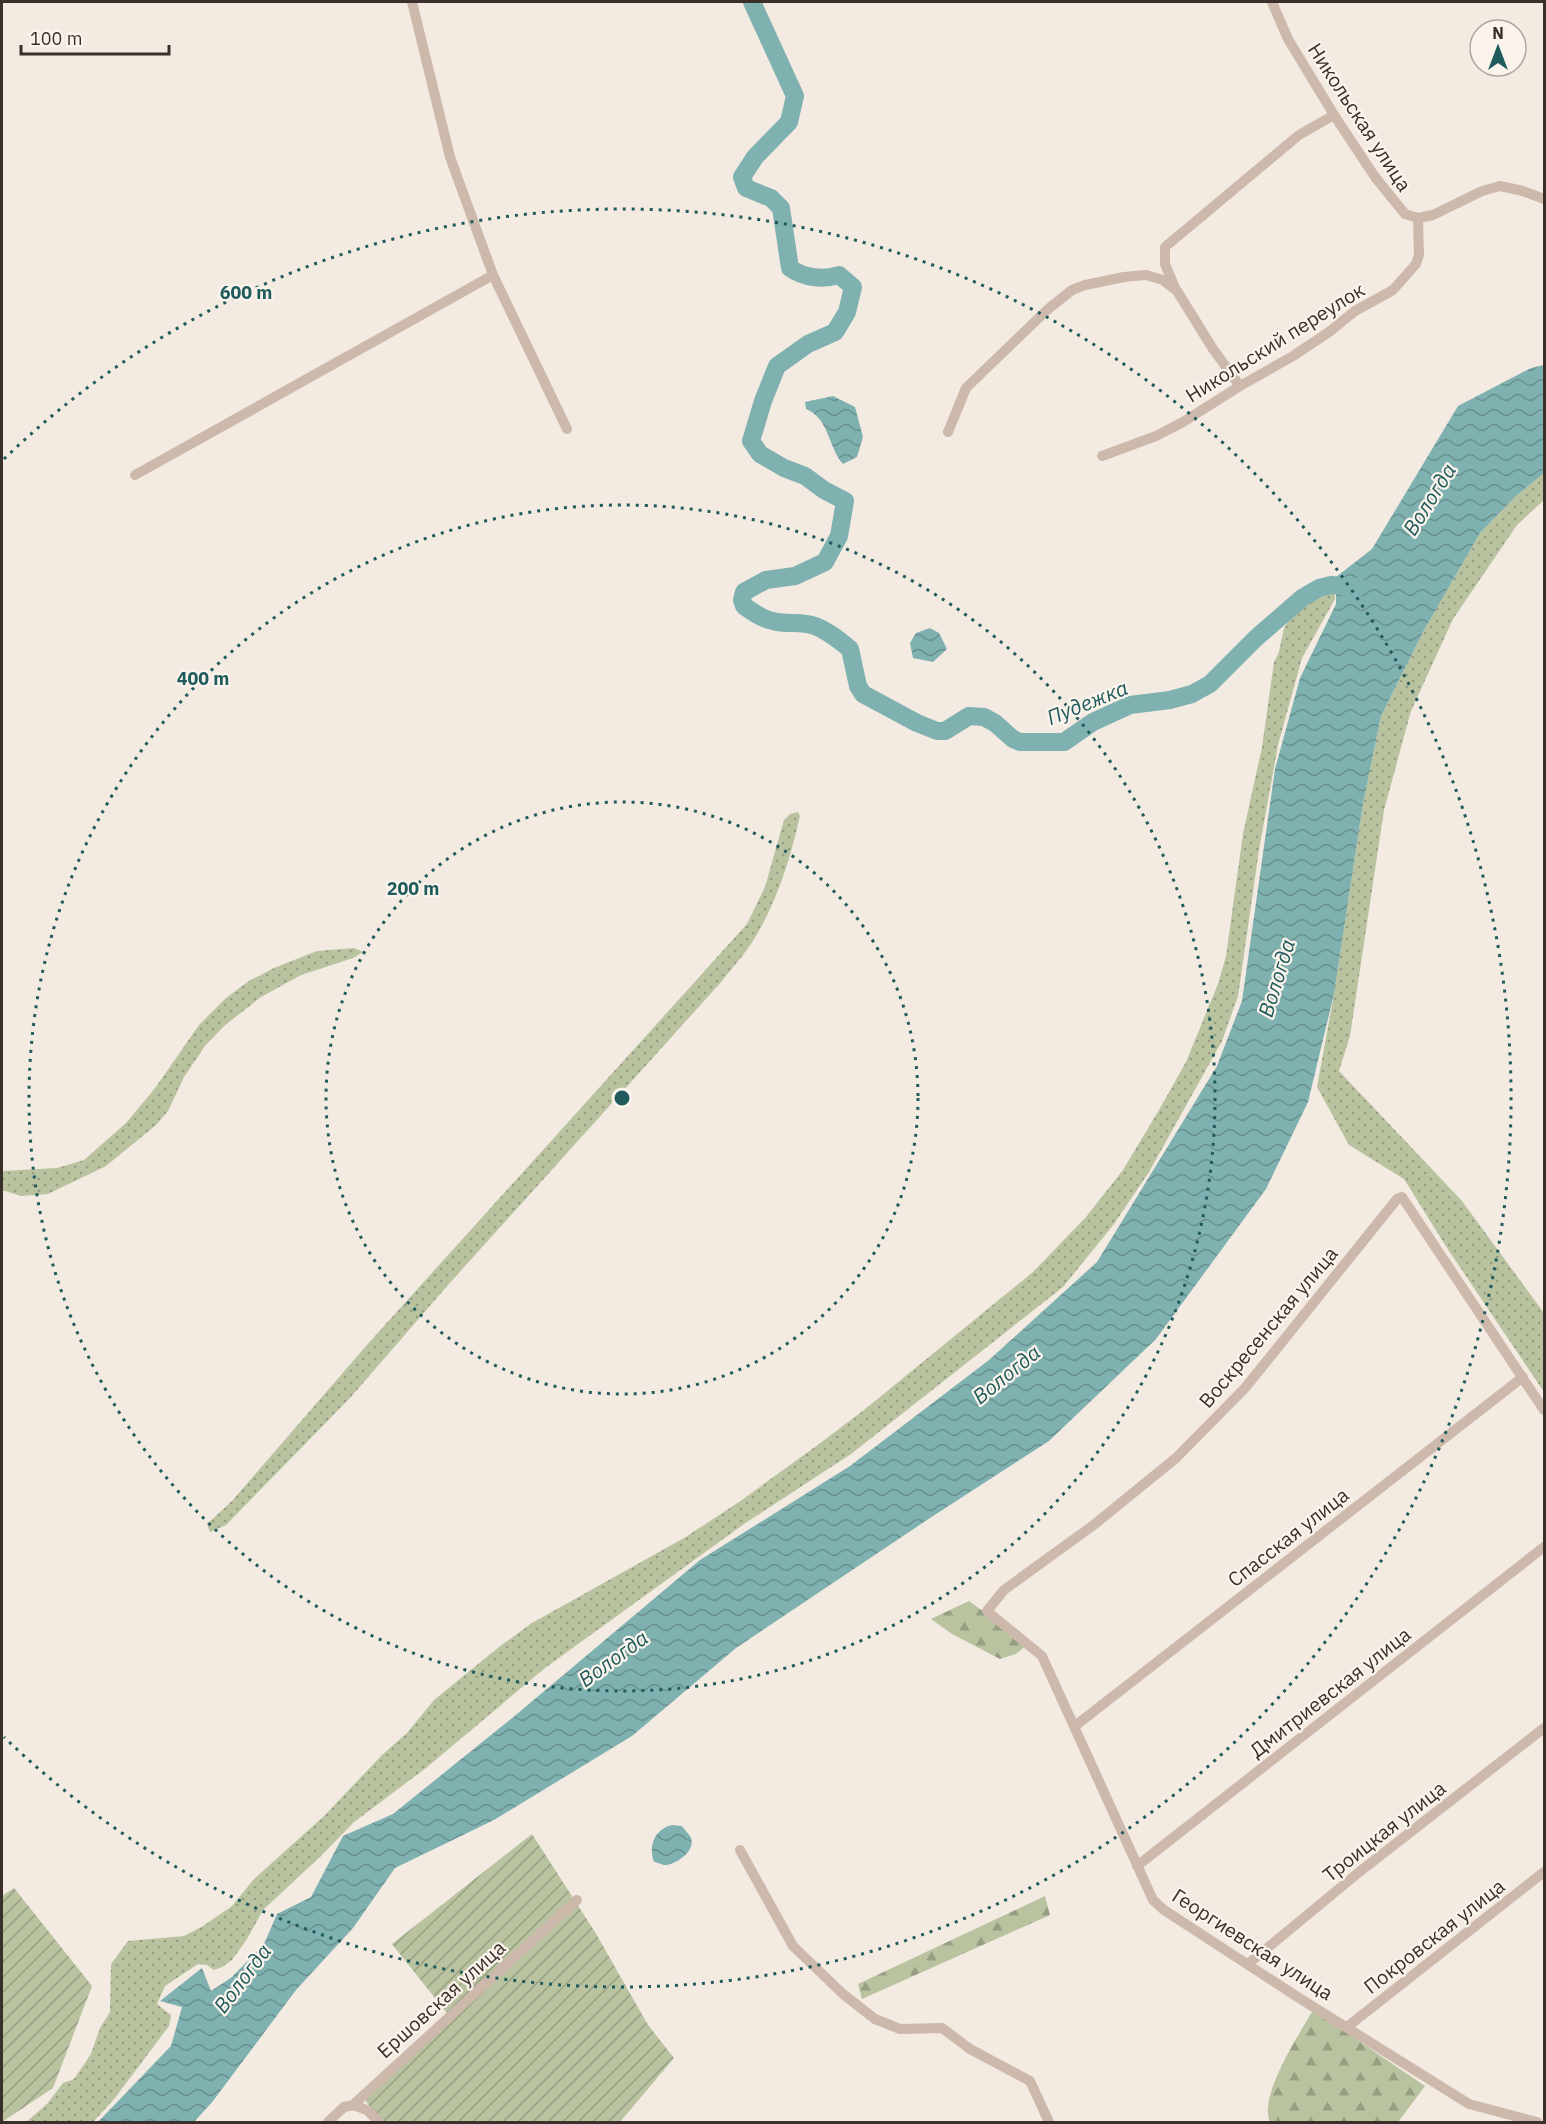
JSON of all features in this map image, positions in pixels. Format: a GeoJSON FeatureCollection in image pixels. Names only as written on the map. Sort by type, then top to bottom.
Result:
{"type":"FeatureCollection","features":[{"type":"Feature","properties":{"kind":"street"},"geometry":{"type":"LineString","coordinates":[[412,2],[450,157],[493,275],[567,429]]}},
{"type":"Feature","properties":{"kind":"street","name":"Никольская улица"},"geometry":{"type":"LineString","coordinates":[[1272,2],[1288,39],[1334,115],[1392,201],[1405,214],[1418,218]]}},
{"type":"Feature","properties":{"kind":"street"},"geometry":{"type":"LineString","coordinates":[[1240,386],[1176,291],[1165,264],[1166,247],[1299,135],[1334,115]]}},
{"type":"Feature","properties":{"kind":"street"},"geometry":{"type":"LineString","coordinates":[[1418,218],[1433,216],[1482,191],[1500,186],[1545,199]]}},
{"type":"Feature","properties":{"kind":"street","name":"Никольский переулок"},"geometry":{"type":"LineString","coordinates":[[1102,456],[1183,422],[1293,356],[1355,311],[1393,290],[1416,264],[1419,255],[1418,218]]}},
{"type":"Feature","properties":{"kind":"street"},"geometry":{"type":"LineString","coordinates":[[135,475],[493,275]]}},
{"type":"Feature","properties":{"kind":"street"},"geometry":{"type":"LineString","coordinates":[[948,432],[966,388],[1047,310],[1072,290],[1104,281],[1146,275],[1163,280],[1176,291]]}},
{"type":"Feature","properties":{"kind":"street","name":"Воскресенская улица"},"geometry":{"type":"LineString","coordinates":[[987,1611],[1004,1590],[1095,1524],[1176,1458],[1245,1388],[1397,1199],[1402,1197],[1523,1377]]}},
{"type":"Feature","properties":{"kind":"street"},"geometry":{"type":"LineString","coordinates":[[1523,1377],[1545,1410]]}},
{"type":"Feature","properties":{"kind":"street","name":"Спасская улица"},"geometry":{"type":"LineString","coordinates":[[1076,1726],[1523,1377]]}},
{"type":"Feature","properties":{"kind":"street","name":"Дмитриевская улица"},"geometry":{"type":"LineString","coordinates":[[1137,1866],[1545,1547]]}},
{"type":"Feature","properties":{"kind":"street","name":"Георгиевская улица"},"geometry":{"type":"LineString","coordinates":[[987,1611],[1042,1656],[1076,1726],[1137,1866],[1154,1900],[1164,1910],[1469,2104],[1537,2122]]}},
{"type":"Feature","properties":{"kind":"street","name":"Троицкая улица"},"geometry":{"type":"LineString","coordinates":[[1248,1964],[1358,1873],[1545,1728]]}},
{"type":"Feature","properties":{"kind":"street"},"geometry":{"type":"LineString","coordinates":[[740,1850],[793,1946],[843,1994],[875,2019],[900,2029],[942,2028],[970,2049],[1030,2081],[1048,2122]]}},
{"type":"Feature","properties":{"kind":"street","name":"Покровская улица"},"geometry":{"type":"LineString","coordinates":[[1347,2027],[1545,1872]]}},
{"type":"Feature","properties":{"kind":"street","name":"Ершовская улица"},"geometry":{"type":"LineString","coordinates":[[328,2122],[344,2107],[353,2105],[577,1900]]}},
{"type":"Feature","properties":{"kind":"street"},"geometry":{"type":"LineString","coordinates":[[353,2105],[367,2110],[379,2122]]}},
{"type":"Feature","properties":{"kind":"green space"},"geometry":{"type":"Polygon","coordinates":[[[1544,473],[1544,500],[1517,525],[1453,619],[1411,711],[1384,810],[1350,1036],[1339,1071],[1462,1201],[1544,1313],[1544,1392],[1447,1248],[1404,1179],[1349,1145],[1317,1087],[1334,994],[1363,804],[1381,716],[1423,632],[1480,533],[1516,496],[1544,473]]]}},
{"type":"Feature","properties":{"kind":"green space"},"geometry":{"type":"Polygon","coordinates":[[[1329,589],[1335,594],[1335,599],[1302,658],[1278,745],[1259,850],[1238,996],[1222,1041],[1149,1172],[1114,1224],[1063,1287],[851,1454],[744,1524],[545,1668],[426,1768],[354,1822],[263,1910],[232,1960],[214,1970],[207,1965],[198,1964],[165,1986],[157,2004],[171,2015],[169,2026],[115,2098],[93,2122],[26,2122],[47,2104],[63,2083],[74,2079],[91,2054],[100,2028],[110,2012],[111,1964],[128,1941],[184,1936],[232,1906],[254,1879],[324,1816],[382,1755],[407,1733],[434,1700],[499,1647],[532,1623],[684,1538],[739,1502],[819,1444],[1033,1272],[1086,1217],[1123,1170],[1159,1110],[1186,1062],[1218,984],[1226,956],[1243,834],[1262,747],[1274,662],[1279,652],[1284,628],[1293,613],[1321,591],[1329,589]]]}},
{"type":"Feature","properties":{"kind":"green space"},"geometry":{"type":"Polygon","coordinates":[[[798,812],[800,816],[792,849],[769,911],[749,946],[722,981],[448,1285],[350,1398],[226,1525],[210,1532],[207,1524],[232,1501],[366,1346],[747,924],[765,887],[784,820],[790,814],[798,812]]]}},
{"type":"Feature","properties":{"kind":"green space"},"geometry":{"type":"Polygon","coordinates":[[[354,948],[363,952],[353,958],[301,975],[261,997],[224,1026],[205,1046],[184,1077],[168,1111],[156,1125],[106,1166],[48,1194],[21,1196],[2,1190],[2,1171],[57,1168],[84,1160],[126,1123],[156,1087],[199,1025],[226,998],[249,981],[274,968],[317,951],[354,948]]]}},
{"type":"Feature","properties":{"kind":"green space"},"geometry":{"type":"Polygon","coordinates":[[[969,1601],[1028,1644],[1016,1654],[1000,1659],[952,1634],[931,1619],[969,1601]]]}},
{"type":"Feature","properties":{"kind":"green space"},"geometry":{"type":"Polygon","coordinates":[[[532,1834],[595,1932],[648,2025],[674,2058],[620,2122],[381,2122],[365,2100],[450,2017],[392,1944],[532,1834]]]}},
{"type":"Feature","properties":{"kind":"green space"},"geometry":{"type":"Polygon","coordinates":[[[14,1888],[92,1986],[53,2088],[2,2122],[2,1896],[14,1888]]]}},
{"type":"Feature","properties":{"kind":"green space"},"geometry":{"type":"Polygon","coordinates":[[[1045,1896],[1050,1915],[862,1999],[858,1984],[1045,1896]]]}},
{"type":"Feature","properties":{"kind":"green space"},"geometry":{"type":"Polygon","coordinates":[[[1313,2010],[1425,2086],[1398,2122],[1270,2122],[1268,2111],[1275,2082],[1313,2010]]]}},
{"type":"Feature","properties":{"kind":"water","name":"Вологда"},"geometry":{"type":"Polygon","coordinates":[[[1544,365],[1544,473],[1516,496],[1480,533],[1423,632],[1381,716],[1363,804],[1334,994],[1308,1102],[1266,1189],[1156,1339],[1049,1441],[736,1648],[632,1736],[494,1820],[395,1868],[353,1928],[296,1990],[213,2101],[194,2122],[98,2122],[171,2046],[182,2007],[160,2001],[202,1968],[211,1991],[232,1977],[264,1944],[277,1914],[311,1897],[343,1836],[393,1814],[517,1714],[700,1560],[850,1466],[989,1360],[1097,1262],[1217,1066],[1242,1001],[1275,769],[1300,678],[1336,604],[1336,577],[1372,549],[1458,406],[1531,368],[1544,365]]]}},
{"type":"Feature","properties":{"kind":"water"},"geometry":{"type":"Polygon","coordinates":[[[833,396],[855,407],[863,437],[857,457],[843,464],[824,426],[814,413],[806,409],[805,402],[833,396]]]}},
{"type":"Feature","properties":{"kind":"water"},"geometry":{"type":"Polygon","coordinates":[[[930,628],[939,633],[947,649],[933,662],[913,658],[910,643],[916,633],[930,628]]]}},
{"type":"Feature","properties":{"kind":"water"},"geometry":{"type":"Polygon","coordinates":[[[672,1825],[682,1826],[691,1838],[692,1843],[688,1853],[668,1865],[654,1862],[652,1850],[654,1839],[661,1830],[672,1825]]]}},
{"type":"Feature","properties":{"kind":"waterway","name":"Пудежка"},"geometry":{"type":"LineString","coordinates":[[752,2],[795,96],[789,122],[755,157],[742,177],[746,188],[771,198],[781,208],[790,268],[814,277],[839,275],[853,287],[847,312],[835,332],[808,344],[777,366],[751,441],[760,454],[784,468],[805,476],[824,490],[845,501],[839,536],[825,562],[795,576],[766,580],[744,592],[742,600],[744,606],[769,620],[810,625],[833,636],[850,649],[858,686],[863,694],[917,723],[937,731],[945,731],[969,716],[984,717],[1020,742],[1064,742],[1093,722],[1130,705],[1170,700],[1192,694],[1210,684],[1256,638],[1302,598],[1319,588],[1331,585],[1359,587]]}}]}
